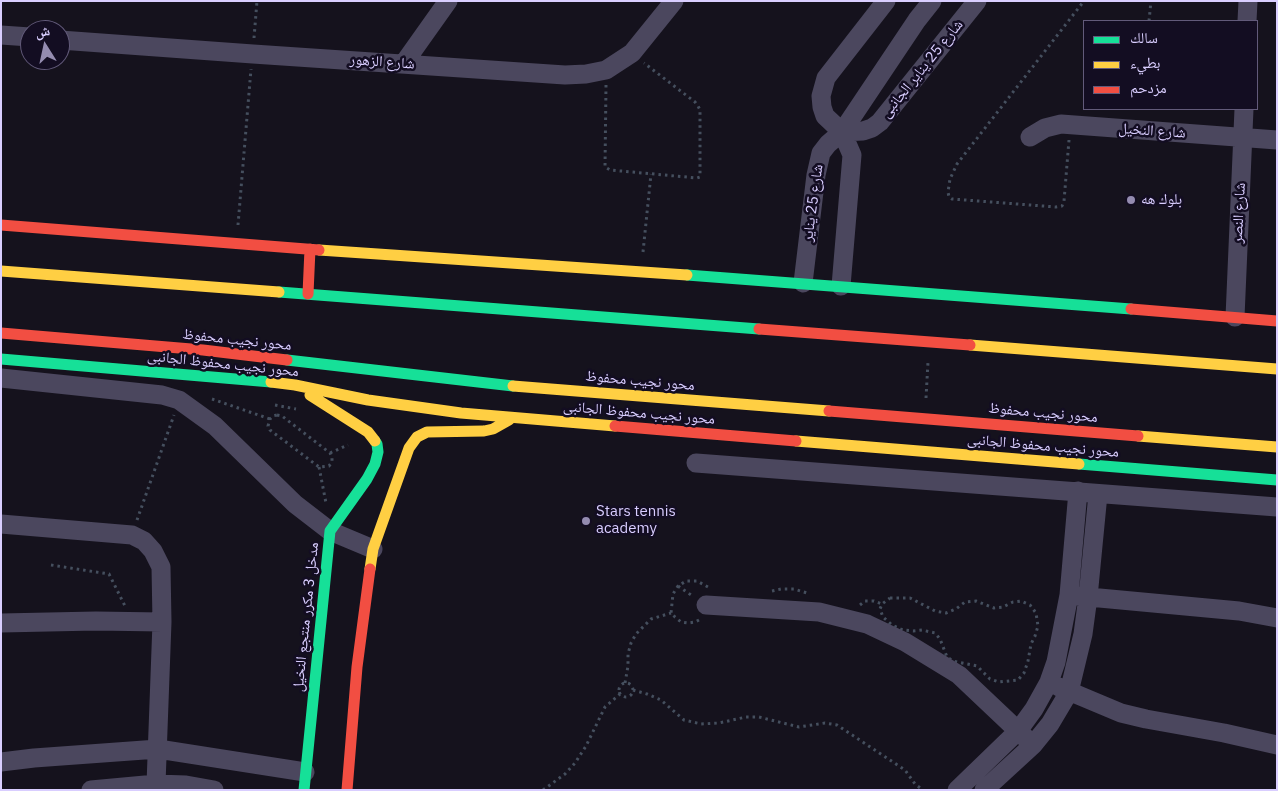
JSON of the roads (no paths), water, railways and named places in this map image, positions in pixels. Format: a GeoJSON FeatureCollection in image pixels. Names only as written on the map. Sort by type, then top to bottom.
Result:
{"type":"FeatureCollection","features":[{"type":"Feature","properties":{"kind":"street"},"geometry":{"type":"LineString","coordinates":[[404,63],[448,1]]}},
{"type":"Feature","properties":{"kind":"street","name":"شارع الزهور"},"geometry":{"type":"LineString","coordinates":[[70,41],[565,75],[586,74],[606,70],[632,53],[674,1]]}},
{"type":"Feature","properties":{"kind":"street"},"geometry":{"type":"LineString","coordinates":[[841,286],[852,155],[842,132],[825,116],[822,107],[823,86],[826,78],[886,1]]}},
{"type":"Feature","properties":{"kind":"street","name":"شارع 25 يناير"},"geometry":{"type":"LineString","coordinates":[[803,283],[818,163],[821,153],[842,132],[917,20],[932,1]]}},
{"type":"Feature","properties":{"kind":"street","name":"شارع 25 يناير الجانبى"},"geometry":{"type":"LineString","coordinates":[[842,132],[863,131],[872,128],[880,122],[977,1]]}},
{"type":"Feature","properties":{"kind":"street"},"geometry":{"type":"LineString","coordinates":[[1247,20],[1248,1]]}},
{"type":"Feature","properties":{"kind":"street"},"geometry":{"type":"LineString","coordinates":[[1,35],[20,36]]}},
{"type":"Feature","properties":{"kind":"street","name":"شارع النصر"},"geometry":{"type":"LineString","coordinates":[[1235,317],[1244,110]]}},
{"type":"Feature","properties":{"kind":"street","name":"شارع النخيل"},"geometry":{"type":"LineString","coordinates":[[1030,137],[1045,128],[1061,124],[1277,140]]}},
{"type":"Feature","properties":{"kind":"street"},"geometry":{"type":"LineString","coordinates":[[1,226],[803,283],[1277,321]]}},
{"type":"Feature","properties":{"kind":"street"},"geometry":{"type":"LineString","coordinates":[[308,294],[310,249]]}},
{"type":"Feature","properties":{"kind":"street"},"geometry":{"type":"LineString","coordinates":[[1,271],[1277,368]]}},
{"type":"Feature","properties":{"kind":"street","name":"محور نجيب محفوظ"},"geometry":{"type":"LineString","coordinates":[[1,333],[203,350],[477,382],[777,411],[924,418],[1277,447]]}},
{"type":"Feature","properties":{"kind":"street"},"geometry":{"type":"LineString","coordinates":[[78,340],[128,370]]}},
{"type":"Feature","properties":{"kind":"street","name":"محور نجيب محفوظ الجانبى"},"geometry":{"type":"LineString","coordinates":[[1,359],[257,380],[295,385],[414,408],[460,413],[774,436],[1277,480]]}},
{"type":"Feature","properties":{"kind":"street"},"geometry":{"type":"LineString","coordinates":[[1,378],[162,395],[179,400],[216,426],[295,504],[330,531],[373,549]]}},
{"type":"Feature","properties":{"kind":"street","name":"مدخل 3 مكرر منتجع النخيل"},"geometry":{"type":"LineString","coordinates":[[295,385],[361,427],[373,438],[377,444],[378,452],[375,464],[330,531],[304,781]]}},
{"type":"Feature","properties":{"kind":"street"},"geometry":{"type":"LineString","coordinates":[[347,790],[357,667],[373,549],[409,448],[417,437],[427,432],[484,431],[515,417]]}},
{"type":"Feature","properties":{"kind":"street"},"geometry":{"type":"LineString","coordinates":[[696,463],[1277,507]]}},
{"type":"Feature","properties":{"kind":"street"},"geometry":{"type":"LineString","coordinates":[[957,790],[1018,731],[1034,709],[1049,682],[1056,662],[1069,595],[1078,492]]}},
{"type":"Feature","properties":{"kind":"street"},"geometry":{"type":"LineString","coordinates":[[984,790],[1032,745],[1050,724],[1069,692],[1083,634],[1098,494]]}},
{"type":"Feature","properties":{"kind":"street"},"geometry":{"type":"LineString","coordinates":[[1,524],[132,535],[144,541],[153,551],[161,567],[162,622],[156,784]]}},
{"type":"Feature","properties":{"kind":"street"},"geometry":{"type":"LineString","coordinates":[[1069,595],[1239,611],[1277,618]]}},
{"type":"Feature","properties":{"kind":"street"},"geometry":{"type":"LineString","coordinates":[[706,605],[819,612],[867,624],[906,642],[959,675],[1032,745]]}},
{"type":"Feature","properties":{"kind":"street"},"geometry":{"type":"LineString","coordinates":[[1,623],[162,622]]}},
{"type":"Feature","properties":{"kind":"street"},"geometry":{"type":"LineString","coordinates":[[1049,682],[1121,713],[1277,745]]}},
{"type":"Feature","properties":{"kind":"street"},"geometry":{"type":"LineString","coordinates":[[1,762],[158,749],[304,781]]}},
{"type":"Feature","properties":{"kind":"street"},"geometry":{"type":"LineString","coordinates":[[91,790],[156,784],[186,785],[214,790]]}},
{"type":"Feature","properties":{"kind":"place","name":"بلوك هه"},"geometry":{"type":"Point","coordinates":[1131,200]}},
{"type":"Feature","properties":{"kind":"place","name":"Stars tennis academy"},"geometry":{"type":"Point","coordinates":[586,521]}}]}
